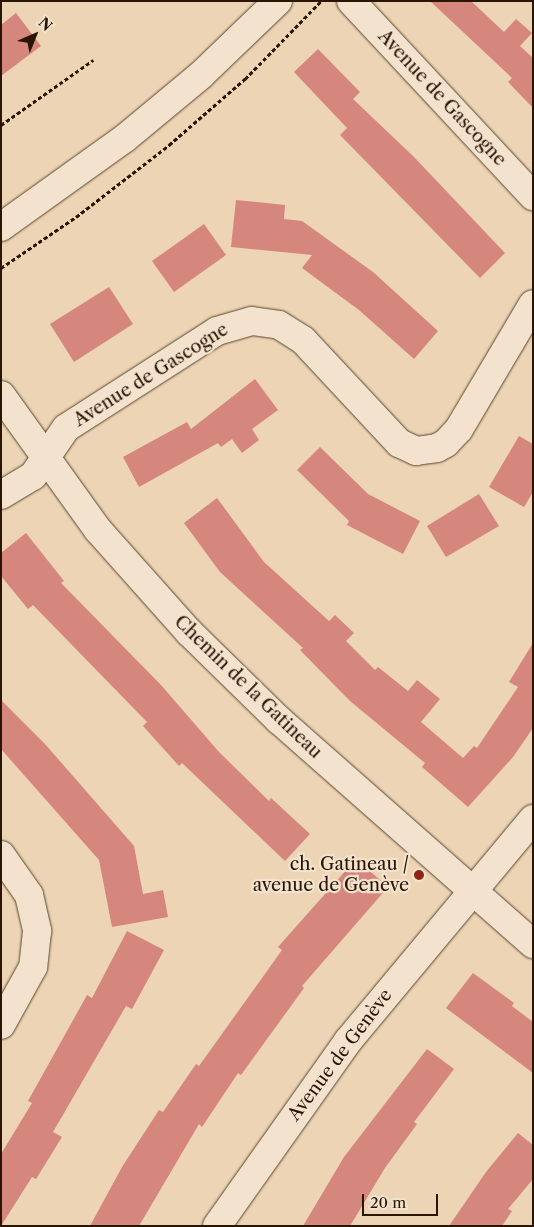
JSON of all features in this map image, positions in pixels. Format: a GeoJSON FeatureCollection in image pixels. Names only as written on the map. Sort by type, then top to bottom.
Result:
{"type":"FeatureCollection","features":[{"type":"Feature","properties":{"kind":"street"},"geometry":{"type":"LineString","coordinates":[[1,227],[124,139],[201,75],[278,1]]}},
{"type":"Feature","properties":{"kind":"street","name":"Avenue de Gascogne"},"geometry":{"type":"LineString","coordinates":[[352,1],[533,196]]}},
{"type":"Feature","properties":{"kind":"street","name":"Avenue de Gascogne"},"geometry":{"type":"LineString","coordinates":[[1,495],[25,483],[66,428],[217,331],[252,321],[279,324],[302,340],[399,443],[416,451],[437,448],[446,443],[459,428],[533,304]]}},
{"type":"Feature","properties":{"kind":"street","name":"Chemin de la Gatineau"},"geometry":{"type":"LineString","coordinates":[[1,395],[74,500],[122,559],[209,652],[279,720],[533,944]]}},
{"type":"Feature","properties":{"kind":"street","name":"Avenue de Genève"},"geometry":{"type":"LineString","coordinates":[[217,1226],[348,1041],[472,890],[533,820]]}},
{"type":"Feature","properties":{"kind":"street"},"geometry":{"type":"LineString","coordinates":[[1,855],[29,895],[38,931],[33,967],[1,1025]]}},
{"type":"Feature","properties":{"kind":"path"},"geometry":{"type":"LineString","coordinates":[[1,268],[76,217],[169,145],[245,79],[321,1]]}},
{"type":"Feature","properties":{"kind":"path"},"geometry":{"type":"LineString","coordinates":[[1,125],[94,60]]}},
{"type":"Feature","properties":{"kind":"building"},"geometry":{"type":"Polygon","coordinates":[[[430,1],[471,1],[504,32],[516,19],[532,33],[520,46],[533,58],[533,108],[508,82],[512,78],[430,1]]]}},
{"type":"Feature","properties":{"kind":"building"},"geometry":{"type":"Polygon","coordinates":[[[16,13],[41,46],[1,76],[1,25],[16,13]]]}},
{"type":"Feature","properties":{"kind":"building"},"geometry":{"type":"Polygon","coordinates":[[[318,49],[360,92],[353,99],[414,157],[505,253],[480,278],[340,135],[347,128],[294,72],[318,49]]]}},
{"type":"Feature","properties":{"kind":"building"},"geometry":{"type":"Polygon","coordinates":[[[236,200],[285,205],[284,219],[302,221],[373,272],[438,331],[414,359],[359,310],[302,268],[312,255],[231,247],[236,200]]]}},
{"type":"Feature","properties":{"kind":"building"},"geometry":{"type":"Polygon","coordinates":[[[204,224],[226,255],[174,292],[152,261],[204,224]]]}},
{"type":"Feature","properties":{"kind":"building"},"geometry":{"type":"Polygon","coordinates":[[[109,287],[133,324],[74,362],[50,324],[109,287]]]}},
{"type":"Feature","properties":{"kind":"building"},"geometry":{"type":"Polygon","coordinates":[[[255,379],[278,410],[252,429],[259,440],[242,453],[232,439],[221,447],[218,443],[139,487],[123,457],[187,422],[191,429],[255,379]]]}},
{"type":"Feature","properties":{"kind":"building"},"geometry":{"type":"Polygon","coordinates":[[[519,436],[533,444],[533,492],[524,507],[489,487],[519,436]]]}},
{"type":"Feature","properties":{"kind":"building"},"geometry":{"type":"Polygon","coordinates":[[[320,447],[368,494],[420,521],[403,554],[347,525],[349,521],[297,470],[320,447]]]}},
{"type":"Feature","properties":{"kind":"building"},"geometry":{"type":"Polygon","coordinates":[[[479,494],[499,526],[446,557],[427,526],[479,494]]]}},
{"type":"Feature","properties":{"kind":"building"},"geometry":{"type":"Polygon","coordinates":[[[217,498],[264,562],[329,621],[335,615],[354,633],[346,641],[375,670],[378,667],[408,691],[417,680],[440,699],[421,722],[463,758],[474,746],[477,748],[518,687],[509,682],[533,643],[533,728],[513,757],[468,807],[422,767],[425,763],[350,701],[300,650],[303,648],[220,572],[184,523],[217,498]]]}},
{"type":"Feature","properties":{"kind":"building"},"geometry":{"type":"Polygon","coordinates":[[[26,533],[64,581],[61,583],[161,685],[219,752],[269,801],[271,798],[310,834],[285,861],[182,763],[179,766],[143,726],[147,722],[33,605],[28,609],[1,576],[1,553],[26,533]]]}},
{"type":"Feature","properties":{"kind":"building"},"geometry":{"type":"Polygon","coordinates":[[[1,700],[45,744],[134,846],[143,894],[163,890],[168,917],[112,927],[99,860],[1,749],[1,700]]]}},
{"type":"Feature","properties":{"kind":"building"},"geometry":{"type":"Polygon","coordinates":[[[356,859],[388,887],[302,986],[304,988],[241,1075],[238,1073],[202,1127],[199,1124],[139,1226],[90,1226],[122,1167],[159,1110],[163,1112],[196,1064],[199,1066],[282,950],[278,947],[356,859]]]}},
{"type":"Feature","properties":{"kind":"building"},"geometry":{"type":"Polygon","coordinates":[[[127,931],[164,950],[132,1009],[126,1006],[53,1132],[62,1137],[36,1179],[32,1177],[1,1226],[1,1154],[32,1103],[28,1101],[87,995],[92,998],[127,931]]]}},
{"type":"Feature","properties":{"kind":"building"},"geometry":{"type":"Polygon","coordinates":[[[473,973],[514,1003],[512,1006],[533,1022],[533,1073],[446,1008],[473,973]]]}},
{"type":"Feature","properties":{"kind":"building"},"geometry":{"type":"Polygon","coordinates":[[[427,1049],[454,1069],[414,1122],[417,1124],[385,1168],[350,1226],[303,1226],[344,1157],[427,1049]]]}},
{"type":"Feature","properties":{"kind":"building"},"geometry":{"type":"Polygon","coordinates":[[[518,1133],[533,1145],[533,1179],[508,1209],[512,1211],[502,1226],[449,1226],[486,1172],[518,1133]]]}},
{"type":"Feature","properties":{"kind":"place","name":"ch. Gatineau / avenue de Genève"},"geometry":{"type":"Point","coordinates":[419,875]}}]}
